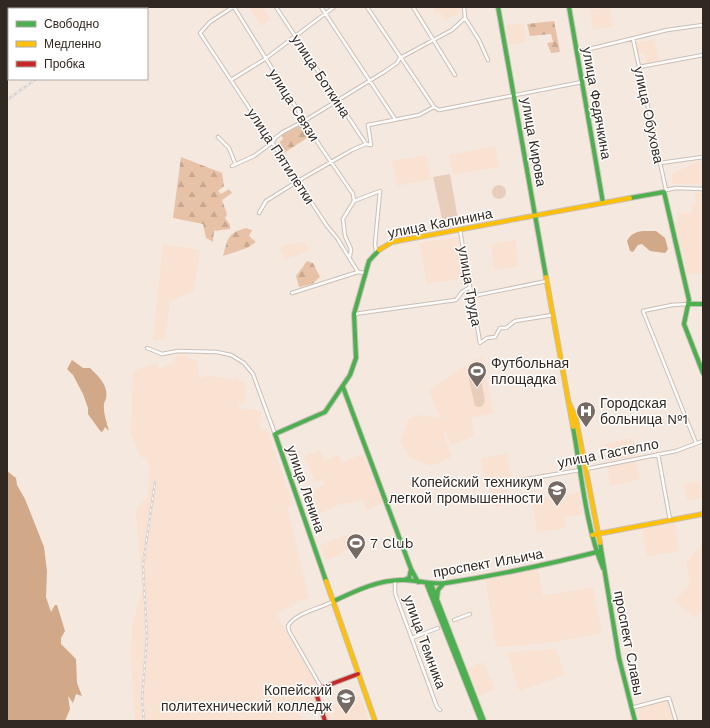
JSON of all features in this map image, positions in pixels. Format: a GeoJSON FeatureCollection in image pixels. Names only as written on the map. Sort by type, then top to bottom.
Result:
{"type":"FeatureCollection","features":[{"type":"Feature","properties":{"kind":"street","name":"улица Пятилетки"},"geometry":{"type":"LineString","coordinates":[[233,7],[210,22],[200,33],[358,272]]}},
{"type":"Feature","properties":{"kind":"street","name":"улица Связи"},"geometry":{"type":"LineString","coordinates":[[233,7],[304,121],[353,194],[354,201]]}},
{"type":"Feature","properties":{"kind":"street","name":"улица Боткина"},"geometry":{"type":"LineString","coordinates":[[276,7],[366,144]]}},
{"type":"Feature","properties":{"kind":"street"},"geometry":{"type":"LineString","coordinates":[[321,7],[396,120]]}},
{"type":"Feature","properties":{"kind":"street"},"geometry":{"type":"LineString","coordinates":[[231,80],[265,59],[334,7]]}},
{"type":"Feature","properties":{"kind":"street"},"geometry":{"type":"LineString","coordinates":[[367,7],[434,107],[439,110],[582,82]]}},
{"type":"Feature","properties":{"kind":"street"},"geometry":{"type":"LineString","coordinates":[[413,7],[455,75]]}},
{"type":"Feature","properties":{"kind":"street"},"geometry":{"type":"LineString","coordinates":[[464,7],[465,18],[479,40],[488,60]]}},
{"type":"Feature","properties":{"kind":"street","name":"улица Кирова"},"geometry":{"type":"LineString","coordinates":[[498,7],[547,281]]}},
{"type":"Feature","properties":{"kind":"street","name":"улица Федячкина"},"geometry":{"type":"LineString","coordinates":[[569,7],[603,203]]}},
{"type":"Feature","properties":{"kind":"street"},"geometry":{"type":"LineString","coordinates":[[232,166],[235,163],[254,156],[273,142],[275,138],[283,132],[338,101],[397,63],[400,58],[452,30],[465,18]]}},
{"type":"Feature","properties":{"kind":"street"},"geometry":{"type":"LineString","coordinates":[[577,52],[668,30],[703,25]]}},
{"type":"Feature","properties":{"kind":"street","name":"улица Обухова"},"geometry":{"type":"LineString","coordinates":[[633,39],[665,191]]}},
{"type":"Feature","properties":{"kind":"street"},"geometry":{"type":"LineString","coordinates":[[639,67],[703,55]]}},
{"type":"Feature","properties":{"kind":"street"},"geometry":{"type":"LineString","coordinates":[[259,213],[266,201],[298,181],[352,150],[366,144],[372,145],[368,125],[419,115],[434,107]]}},
{"type":"Feature","properties":{"kind":"street"},"geometry":{"type":"LineString","coordinates":[[218,137],[229,148],[235,163]]}},
{"type":"Feature","properties":{"kind":"street"},"geometry":{"type":"LineString","coordinates":[[660,163],[703,157]]}},
{"type":"Feature","properties":{"kind":"street"},"geometry":{"type":"LineString","coordinates":[[703,189],[665,191],[689,304],[684,324],[703,373]]}},
{"type":"Feature","properties":{"kind":"street"},"geometry":{"type":"LineString","coordinates":[[349,257],[351,250],[345,236],[343,219],[354,201],[380,190],[375,244],[376,251]]}},
{"type":"Feature","properties":{"kind":"street","name":"улица Калинина"},"geometry":{"type":"LineString","coordinates":[[275,434],[325,412],[343,387],[353,369],[356,358],[354,314],[369,261],[376,251],[392,242],[665,191]]}},
{"type":"Feature","properties":{"kind":"street","name":"улица Труда"},"geometry":{"type":"LineString","coordinates":[[460,230],[470,287],[473,296],[480,343],[487,338],[496,337],[500,328],[506,328],[515,321],[553,315]]}},
{"type":"Feature","properties":{"kind":"street"},"geometry":{"type":"LineString","coordinates":[[292,293],[358,272],[365,273]]}},
{"type":"Feature","properties":{"kind":"street"},"geometry":{"type":"LineString","coordinates":[[473,296],[547,281]]}},
{"type":"Feature","properties":{"kind":"street","name":"проспект Славы"},"geometry":{"type":"LineString","coordinates":[[547,281],[592,535],[596,552],[603,568]]}},
{"type":"Feature","properties":{"kind":"street"},"geometry":{"type":"LineString","coordinates":[[354,314],[456,300],[462,292],[470,287]]}},
{"type":"Feature","properties":{"kind":"street"},"geometry":{"type":"LineString","coordinates":[[696,444],[643,311],[672,305],[703,304]]}},
{"type":"Feature","properties":{"kind":"street","name":"улица Ленина"},"geometry":{"type":"LineString","coordinates":[[147,348],[162,354],[178,351],[217,352],[231,355],[240,361],[253,374],[375,721]]}},
{"type":"Feature","properties":{"kind":"street","name":"улица Темника"},"geometry":{"type":"LineString","coordinates":[[343,387],[411,569],[419,582]]}},
{"type":"Feature","properties":{"kind":"street","name":"проспект Славы"},"geometry":{"type":"LineString","coordinates":[[568,402],[576,419],[623,677],[635,721]]}},
{"type":"Feature","properties":{"kind":"street","name":"улица Гастелло"},"geometry":{"type":"LineString","coordinates":[[516,481],[676,451],[703,441]]}},
{"type":"Feature","properties":{"kind":"street"},"geometry":{"type":"LineString","coordinates":[[658,454],[670,520]]}},
{"type":"Feature","properties":{"kind":"street"},"geometry":{"type":"LineString","coordinates":[[584,491],[590,490]]}},
{"type":"Feature","properties":{"kind":"street"},"geometry":{"type":"LineString","coordinates":[[592,535],[703,514]]}},
{"type":"Feature","properties":{"kind":"street","name":"проспект Ильича"},"geometry":{"type":"LineString","coordinates":[[321,687],[289,631],[288,626],[290,623],[307,612],[334,601],[394,581],[404,580],[429,585],[444,583],[540,566],[601,550]]}},
{"type":"Feature","properties":{"kind":"street"},"geometry":{"type":"LineString","coordinates":[[404,580],[410,575],[411,569]]}},
{"type":"Feature","properties":{"kind":"street","name":"улица Темника"},"geometry":{"type":"LineString","coordinates":[[394,581],[394,593],[412,638],[436,707],[440,710]]}},
{"type":"Feature","properties":{"kind":"street"},"geometry":{"type":"LineString","coordinates":[[437,600],[438,590],[444,583]]}},
{"type":"Feature","properties":{"kind":"street"},"geometry":{"type":"LineString","coordinates":[[429,585],[437,600],[481,721]]}},
{"type":"Feature","properties":{"kind":"street"},"geometry":{"type":"LineString","coordinates":[[429,585],[484,721]]}},
{"type":"Feature","properties":{"kind":"street"},"geometry":{"type":"LineString","coordinates":[[454,620],[470,614]]}},
{"type":"Feature","properties":{"kind":"street"},"geometry":{"type":"LineString","coordinates":[[412,638],[438,628]]}},
{"type":"Feature","properties":{"kind":"street"},"geometry":{"type":"LineString","coordinates":[[325,721],[317,698],[317,691],[321,687],[358,674]]}},
{"type":"Feature","properties":{"kind":"street","name":"проспект Славы"},"geometry":{"type":"LineString","coordinates":[[631,708],[668,698],[676,721]]}},
{"type":"Feature","properties":{"kind":"shaded area"},"geometry":{"type":"Polygon","coordinates":[[[248,7],[263,7],[271,19],[261,26],[248,7]]]}},
{"type":"Feature","properties":{"kind":"shaded area"},"geometry":{"type":"Polygon","coordinates":[[[433,7],[459,7],[460,12],[445,20],[440,12],[435,14],[433,7]]]}},
{"type":"Feature","properties":{"kind":"shaded area"},"geometry":{"type":"Polygon","coordinates":[[[609,7],[613,26],[593,30],[590,10],[609,7]]]}},
{"type":"Feature","properties":{"kind":"shaded area"},"geometry":{"type":"Polygon","coordinates":[[[523,23],[526,42],[509,45],[506,25],[523,23]]]}},
{"type":"Feature","properties":{"kind":"shaded area"},"geometry":{"type":"Polygon","coordinates":[[[654,39],[659,60],[646,63],[644,53],[638,54],[636,43],[654,39]]]}},
{"type":"Feature","properties":{"kind":"shaded area"},"geometry":{"type":"Polygon","coordinates":[[[495,146],[499,167],[453,175],[449,155],[495,146]]]}},
{"type":"Feature","properties":{"kind":"shaded area"},"geometry":{"type":"Polygon","coordinates":[[[426,155],[431,179],[397,186],[392,161],[426,155]]]}},
{"type":"Feature","properties":{"kind":"shaded area"},"geometry":{"type":"Polygon","coordinates":[[[703,161],[703,184],[672,184],[672,174],[703,161]]]}},
{"type":"Feature","properties":{"kind":"shaded area"},"geometry":{"type":"Polygon","coordinates":[[[450,174],[459,225],[444,228],[433,177],[450,174]]]}},
{"type":"Feature","properties":{"kind":"shaded area"},"geometry":{"type":"Polygon","coordinates":[[[496,185],[502,185],[506,189],[506,195],[502,199],[496,199],[492,195],[492,189],[496,185]]]}},
{"type":"Feature","properties":{"kind":"shaded area"},"geometry":{"type":"Polygon","coordinates":[[[695,193],[703,193],[703,273],[687,275],[675,222],[679,222],[677,213],[692,213],[692,204],[696,204],[695,193]]]}},
{"type":"Feature","properties":{"kind":"shaded area"},"geometry":{"type":"Polygon","coordinates":[[[656,231],[665,238],[668,249],[665,253],[650,251],[642,244],[638,245],[633,252],[630,251],[627,241],[632,234],[656,231]]]}},
{"type":"Feature","properties":{"kind":"shaded area"},"geometry":{"type":"Polygon","coordinates":[[[458,237],[464,278],[427,284],[420,243],[458,237]]]}},
{"type":"Feature","properties":{"kind":"shaded area"},"geometry":{"type":"Polygon","coordinates":[[[515,240],[519,266],[494,270],[491,244],[515,240]]]}},
{"type":"Feature","properties":{"kind":"shaded area"},"geometry":{"type":"Polygon","coordinates":[[[306,243],[309,251],[285,259],[280,248],[288,244],[306,243]]]}},
{"type":"Feature","properties":{"kind":"shaded area"},"geometry":{"type":"Polygon","coordinates":[[[163,244],[200,250],[194,291],[170,301],[165,339],[153,340],[163,244]]]}},
{"type":"Feature","properties":{"kind":"shaded area"},"geometry":{"type":"Polygon","coordinates":[[[180,355],[188,355],[188,359],[197,360],[199,377],[204,378],[205,375],[234,380],[234,377],[238,378],[238,381],[246,383],[245,403],[239,403],[239,408],[261,411],[260,427],[262,431],[267,428],[293,505],[287,506],[309,598],[298,601],[277,615],[317,685],[313,687],[315,705],[299,711],[303,721],[135,721],[131,662],[132,626],[142,591],[136,510],[148,496],[149,473],[151,472],[147,458],[140,457],[131,433],[133,371],[156,363],[160,369],[174,363],[175,357],[180,355]]]}},
{"type":"Feature","properties":{"kind":"shaded area"},"geometry":{"type":"Polygon","coordinates":[[[483,358],[493,413],[471,418],[474,436],[451,445],[446,432],[443,433],[452,457],[431,466],[409,457],[401,441],[408,420],[412,417],[420,415],[439,418],[444,427],[429,390],[475,359],[483,358]]]}},
{"type":"Feature","properties":{"kind":"shaded area"},"geometry":{"type":"Polygon","coordinates":[[[72,360],[83,368],[90,368],[104,385],[107,394],[104,403],[104,411],[109,431],[105,427],[101,432],[88,414],[88,408],[83,394],[73,375],[67,369],[72,360]]]}},
{"type":"Feature","properties":{"kind":"shaded area"},"geometry":{"type":"Polygon","coordinates":[[[475,368],[480,373],[485,401],[480,407],[475,406],[468,375],[470,370],[475,368]]]}},
{"type":"Feature","properties":{"kind":"shaded area"},"geometry":{"type":"Polygon","coordinates":[[[633,438],[637,456],[608,461],[604,444],[633,438]]]}},
{"type":"Feature","properties":{"kind":"shaded area"},"geometry":{"type":"Polygon","coordinates":[[[320,450],[324,460],[339,455],[342,462],[363,454],[383,503],[366,510],[363,500],[338,505],[312,517],[303,493],[325,485],[323,480],[332,477],[315,482],[304,456],[320,450]]]}},
{"type":"Feature","properties":{"kind":"shaded area"},"geometry":{"type":"Polygon","coordinates":[[[507,453],[513,482],[506,487],[509,504],[495,507],[490,486],[487,487],[481,459],[507,453]]]}},
{"type":"Feature","properties":{"kind":"shaded area"},"geometry":{"type":"Polygon","coordinates":[[[636,461],[640,479],[611,486],[607,467],[636,461]]]}},
{"type":"Feature","properties":{"kind":"shaded area"},"geometry":{"type":"Polygon","coordinates":[[[7,471],[16,478],[17,485],[25,499],[44,547],[47,571],[46,597],[51,612],[55,605],[57,605],[65,631],[61,638],[61,644],[76,659],[77,683],[82,696],[76,694],[73,703],[68,696],[70,709],[65,721],[7,721],[7,471]]]}},
{"type":"Feature","properties":{"kind":"shaded area"},"geometry":{"type":"Polygon","coordinates":[[[700,481],[703,498],[687,501],[684,484],[700,481]]]}},
{"type":"Feature","properties":{"kind":"shaded area","name":"Копейский техникум легкой промышенности"},"geometry":{"type":"Polygon","coordinates":[[[579,492],[583,514],[564,517],[566,528],[537,533],[532,500],[579,492]]]}},
{"type":"Feature","properties":{"kind":"shaded area"},"geometry":{"type":"Polygon","coordinates":[[[675,523],[679,551],[647,557],[642,529],[675,523]]]}},
{"type":"Feature","properties":{"kind":"shaded area"},"geometry":{"type":"Polygon","coordinates":[[[350,534],[354,547],[342,551],[343,554],[326,560],[320,545],[350,534]]]}},
{"type":"Feature","properties":{"kind":"shaded area"},"geometry":{"type":"Polygon","coordinates":[[[702,544],[703,609],[695,618],[675,601],[690,584],[686,562],[702,544]]]}},
{"type":"Feature","properties":{"kind":"shaded area"},"geometry":{"type":"Polygon","coordinates":[[[538,568],[543,596],[593,587],[602,633],[551,643],[496,647],[485,577],[538,568]]]}},
{"type":"Feature","properties":{"kind":"shaded area"},"geometry":{"type":"Polygon","coordinates":[[[556,649],[565,675],[519,691],[507,652],[556,649]]]}},
{"type":"Feature","properties":{"kind":"shaded area"},"geometry":{"type":"Polygon","coordinates":[[[484,662],[495,689],[478,696],[467,668],[484,662]]]}},
{"type":"Feature","properties":{"kind":"shaded area","name":"Копейский политехнический колледж"},"geometry":{"type":"Polygon","coordinates":[[[360,696],[369,721],[328,721],[324,708],[360,696]]]}},
{"type":"Feature","properties":{"kind":"shaded area"},"geometry":{"type":"Polygon","coordinates":[[[667,700],[674,721],[641,721],[637,709],[667,700]]]}},
{"type":"Feature","properties":{"kind":"green space"},"geometry":{"type":"Polygon","coordinates":[[[554,21],[560,52],[551,53],[547,43],[553,42],[551,34],[530,36],[527,24],[554,21]]]}},
{"type":"Feature","properties":{"kind":"green space"},"geometry":{"type":"Polygon","coordinates":[[[303,124],[310,136],[284,153],[279,143],[283,139],[282,135],[303,124]]]}},
{"type":"Feature","properties":{"kind":"green space"},"geometry":{"type":"Polygon","coordinates":[[[181,157],[222,173],[224,186],[218,191],[221,194],[229,189],[232,193],[222,200],[227,214],[225,218],[230,225],[230,229],[214,231],[213,242],[206,238],[203,224],[173,218],[181,157]]]}},
{"type":"Feature","properties":{"kind":"green space"},"geometry":{"type":"Polygon","coordinates":[[[246,228],[252,230],[249,236],[256,242],[247,248],[223,256],[229,238],[235,232],[246,228]]]}},
{"type":"Feature","properties":{"kind":"green space"},"geometry":{"type":"Polygon","coordinates":[[[307,261],[313,263],[320,277],[312,284],[299,287],[296,276],[307,261]]]}},
{"type":"Feature","properties":{"kind":"railway"},"geometry":{"type":"LineString","coordinates":[[7,100],[35,80]]}},
{"type":"Feature","properties":{"kind":"railway"},"geometry":{"type":"LineString","coordinates":[[144,721],[142,699],[147,637],[143,565],[155,482]]}},
{"type":"Feature","properties":{"kind":"traffic: fast"},"geometry":{"type":"LineString","coordinates":[[498,7],[546,277]]}},
{"type":"Feature","properties":{"kind":"traffic: fast"},"geometry":{"type":"LineString","coordinates":[[569,7],[603,203]]}},
{"type":"Feature","properties":{"kind":"traffic: fast"},"geometry":{"type":"LineString","coordinates":[[630,198],[664,192],[689,300],[684,324],[703,373]]}},
{"type":"Feature","properties":{"kind":"traffic: fast"},"geometry":{"type":"LineString","coordinates":[[326,581],[275,434],[325,412],[350,375],[356,358],[354,314],[369,261],[379,250]]}},
{"type":"Feature","properties":{"kind":"traffic: fast"},"geometry":{"type":"LineString","coordinates":[[689,304],[703,304]]}},
{"type":"Feature","properties":{"kind":"traffic: fast"},"geometry":{"type":"LineString","coordinates":[[343,387],[411,569],[418,582]]}},
{"type":"Feature","properties":{"kind":"traffic: fast"},"geometry":{"type":"LineString","coordinates":[[573,427],[588,517],[592,535],[603,568]]}},
{"type":"Feature","properties":{"kind":"traffic: fast"},"geometry":{"type":"LineString","coordinates":[[600,543],[619,658],[635,721]]}},
{"type":"Feature","properties":{"kind":"traffic: fast"},"geometry":{"type":"LineString","coordinates":[[334,601],[359,590],[386,581],[404,580],[446,583],[524,569],[601,551]]}},
{"type":"Feature","properties":{"kind":"traffic: fast"},"geometry":{"type":"LineString","coordinates":[[404,580],[409,578],[411,570]]}},
{"type":"Feature","properties":{"kind":"traffic: fast"},"geometry":{"type":"LineString","coordinates":[[437,598],[438,590],[444,583]]}},
{"type":"Feature","properties":{"kind":"traffic: fast"},"geometry":{"type":"LineString","coordinates":[[431,584],[484,721]]}},
{"type":"Feature","properties":{"kind":"traffic: fast"},"geometry":{"type":"LineString","coordinates":[[427,585],[481,721]]}},
{"type":"Feature","properties":{"kind":"traffic: slow"},"geometry":{"type":"LineString","coordinates":[[379,250],[392,242],[630,198]]}},
{"type":"Feature","properties":{"kind":"traffic: slow"},"geometry":{"type":"LineString","coordinates":[[546,277],[573,427]]}},
{"type":"Feature","properties":{"kind":"traffic: slow"},"geometry":{"type":"LineString","coordinates":[[569,403],[576,419],[600,543]]}},
{"type":"Feature","properties":{"kind":"traffic: slow"},"geometry":{"type":"LineString","coordinates":[[592,535],[703,514]]}},
{"type":"Feature","properties":{"kind":"traffic: slow"},"geometry":{"type":"LineString","coordinates":[[326,581],[375,721]]}},
{"type":"Feature","properties":{"kind":"traffic: jam"},"geometry":{"type":"LineString","coordinates":[[325,721],[317,696],[318,689],[358,674]]}},
{"type":"Feature","properties":{"kind":"place","name":"Футбольная площадка"},"geometry":{"type":"Point","coordinates":[477,388]}},
{"type":"Feature","properties":{"kind":"place","name":"Городская больница №1"},"geometry":{"type":"Point","coordinates":[586,428]}},
{"type":"Feature","properties":{"kind":"place","name":"Копейский техникум легкой промышенности"},"geometry":{"type":"Point","coordinates":[557,507]}},
{"type":"Feature","properties":{"kind":"place","name":"7 Club"},"geometry":{"type":"Point","coordinates":[356,560]}},
{"type":"Feature","properties":{"kind":"place","name":"Копейский политехнический колледж"},"geometry":{"type":"Point","coordinates":[346,715]}}]}
